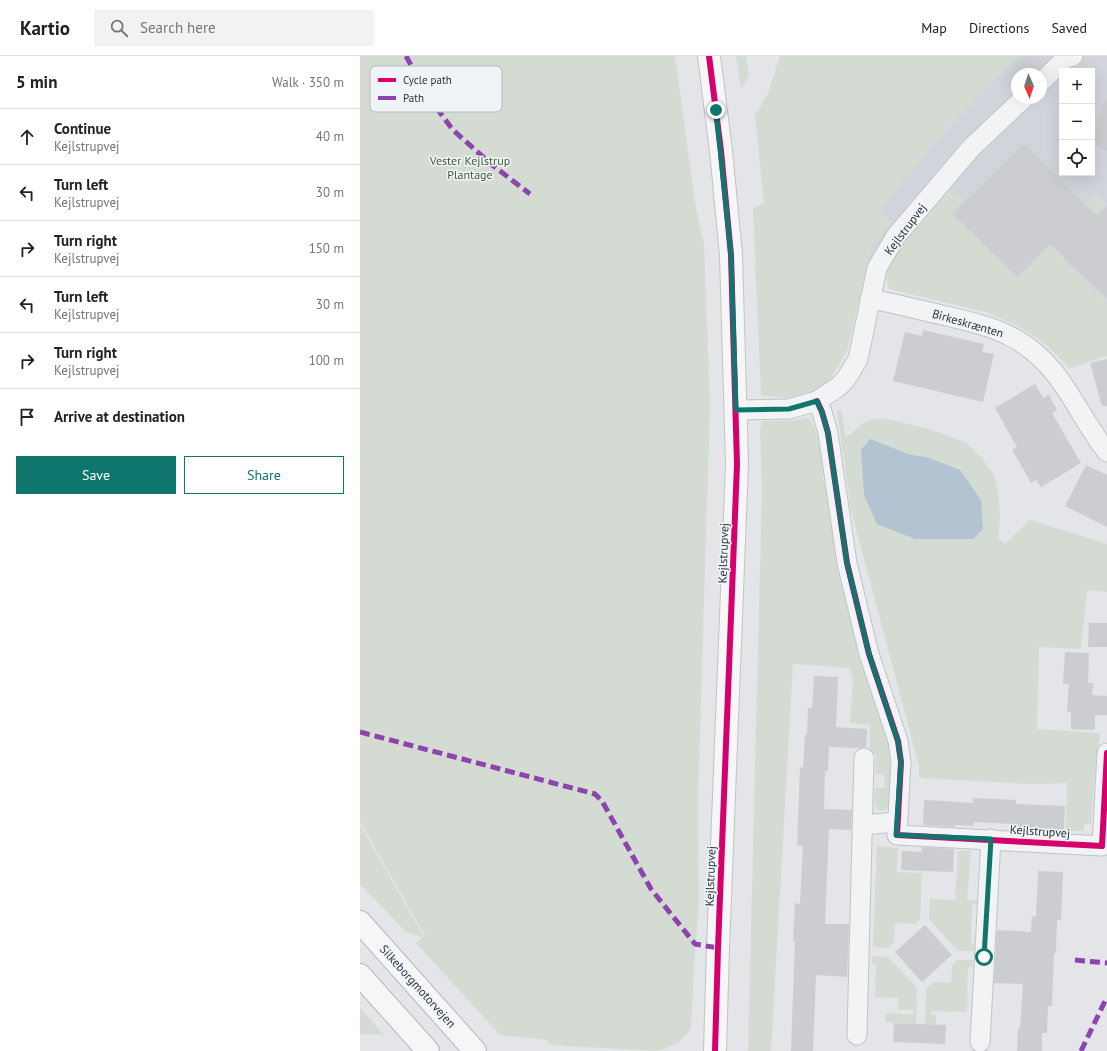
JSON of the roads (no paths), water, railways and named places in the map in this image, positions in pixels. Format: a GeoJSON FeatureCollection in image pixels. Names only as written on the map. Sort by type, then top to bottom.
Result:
{"type":"FeatureCollection","features":[{"type":"Feature","properties":{"kind":"main road","name":"Kejlstrupvej"},"geometry":{"type":"LineString","coordinates":[[709,56],[721,150],[731,255],[737,470],[715,1051]]}},
{"type":"Feature","properties":{"kind":"main road","name":"Silkeborgmotorvejen"},"geometry":{"type":"LineString","coordinates":[[360,922],[475,1051]]}},
{"type":"Feature","properties":{"kind":"main road"},"geometry":{"type":"LineString","coordinates":[[360,975],[428,1051]]}},
{"type":"Feature","properties":{"kind":"street"},"geometry":{"type":"LineString","coordinates":[[1047,76],[1066,58],[1072,56]]}},
{"type":"Feature","properties":{"kind":"street","name":"Kejlstrupvej"},"geometry":{"type":"LineString","coordinates":[[736,410],[789,409],[817,401],[838,387],[858,359],[877,268],[896,236],[971,148],[1018,104]]}},
{"type":"Feature","properties":{"kind":"street","name":"Birkeskrænten"},"geometry":{"type":"LineString","coordinates":[[870,299],[987,326],[1018,340],[1038,356],[1057,376],[1096,438],[1107,452]]}},
{"type":"Feature","properties":{"kind":"street","name":"Kejlstrupvej"},"geometry":{"type":"LineString","coordinates":[[817,401],[828,433],[847,563],[869,654],[898,742],[901,762],[896,835],[1102,846],[1107,753]]}},
{"type":"Feature","properties":{"kind":"street"},"geometry":{"type":"LineString","coordinates":[[856,1035],[864,758]]}},
{"type":"Feature","properties":{"kind":"street"},"geometry":{"type":"LineString","coordinates":[[862,825],[897,822]]}},
{"type":"Feature","properties":{"kind":"street"},"geometry":{"type":"LineString","coordinates":[[980,1042],[991,839]]}},
{"type":"Feature","properties":{"kind":"water"},"geometry":{"type":"Polygon","coordinates":[[[870,439],[908,454],[929,458],[960,470],[981,500],[983,529],[973,539],[915,539],[877,524],[864,495],[861,450],[870,439]]]}},
{"type":"Feature","properties":{"kind":"park label","name":"Vester Kejlstrup Plantage"},"geometry":{"type":"Point","coordinates":[470,167]}}]}
